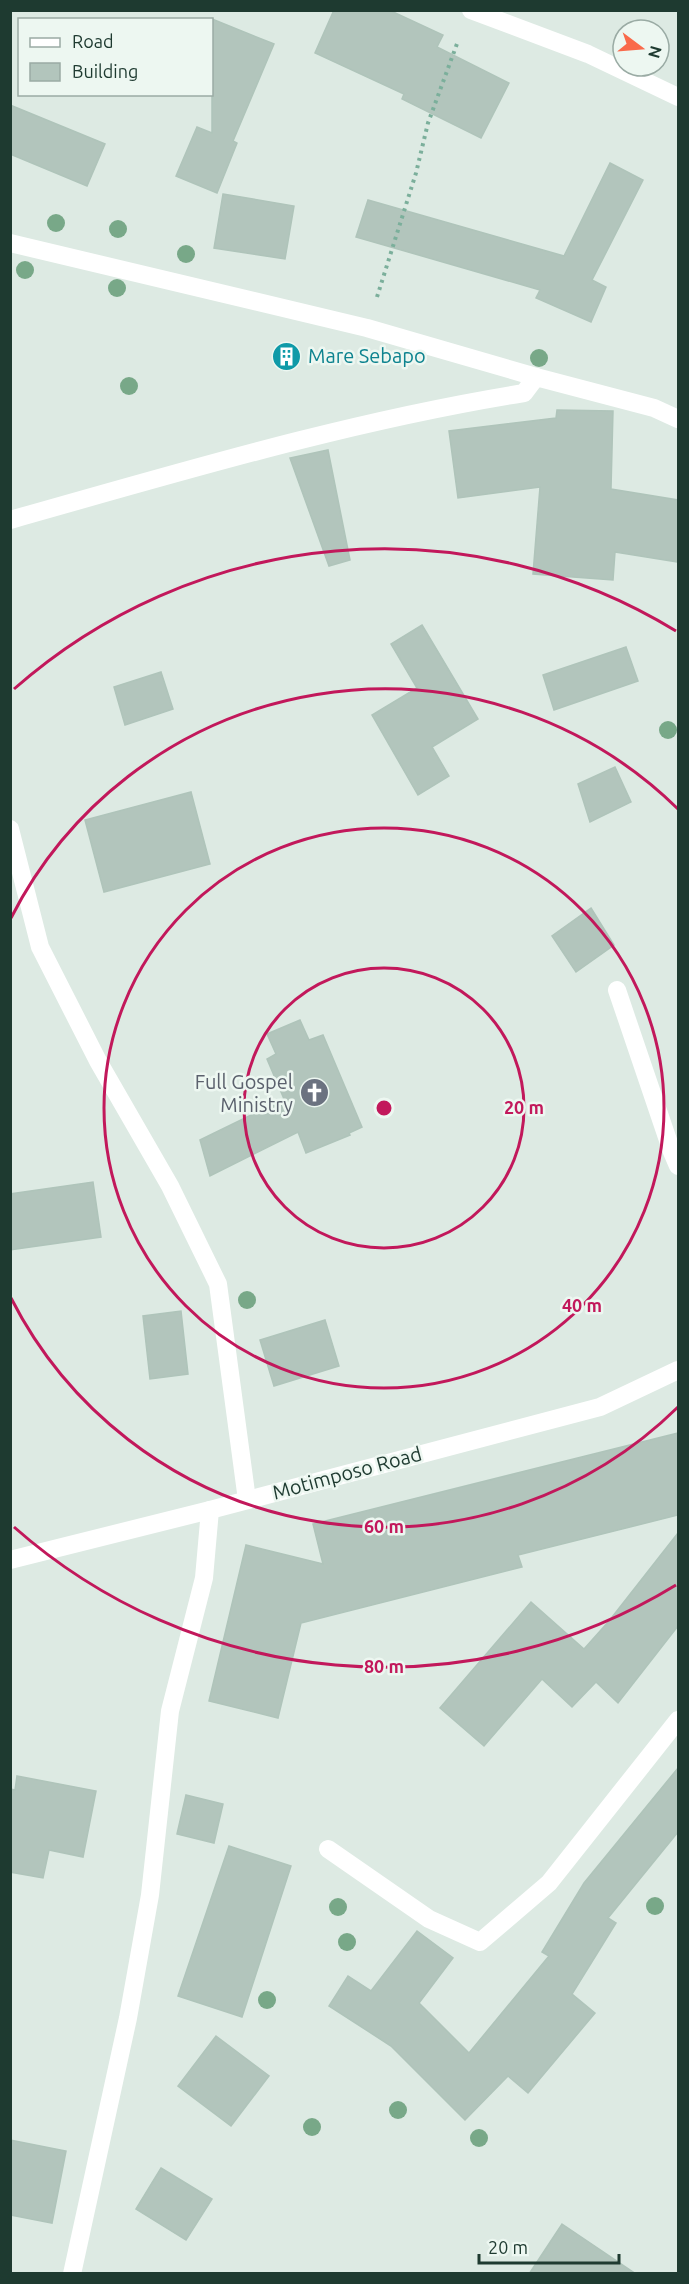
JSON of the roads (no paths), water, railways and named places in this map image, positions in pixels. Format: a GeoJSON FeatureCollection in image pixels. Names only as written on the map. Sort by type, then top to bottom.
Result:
{"type":"FeatureCollection","features":[{"type":"Feature","properties":{"kind":"street"},"geometry":{"type":"LineString","coordinates":[[472,11],[588,54],[678,97]]}},
{"type":"Feature","properties":{"kind":"street"},"geometry":{"type":"LineString","coordinates":[[10,243],[367,328],[536,377],[654,408],[678,419]]}},
{"type":"Feature","properties":{"kind":"street"},"geometry":{"type":"LineString","coordinates":[[10,520],[315,435],[472,401],[524,393],[536,377]]}},
{"type":"Feature","properties":{"kind":"street"},"geometry":{"type":"LineString","coordinates":[[10,829],[40,947],[98,1061],[170,1186],[218,1284],[247,1500]]}},
{"type":"Feature","properties":{"kind":"street"},"geometry":{"type":"LineString","coordinates":[[617,990],[668,1143],[678,1166]]}},
{"type":"Feature","properties":{"kind":"street","name":"Motimposo Road"},"geometry":{"type":"LineString","coordinates":[[10,1560],[210,1510],[600,1407],[678,1370]]}},
{"type":"Feature","properties":{"kind":"street"},"geometry":{"type":"LineString","coordinates":[[72,2274],[128,2018],[150,1895],[170,1711],[204,1578],[210,1510]]}},
{"type":"Feature","properties":{"kind":"street"},"geometry":{"type":"LineString","coordinates":[[328,1849],[429,1919],[480,1942],[549,1883],[678,1720]]}},
{"type":"Feature","properties":{"kind":"place","name":"Mare Sebapo"},"geometry":{"type":"Point","coordinates":[287,356]}},
{"type":"Feature","properties":{"kind":"place","name":"Full Gospel Ministry"},"geometry":{"type":"Point","coordinates":[314,1093]}}]}
